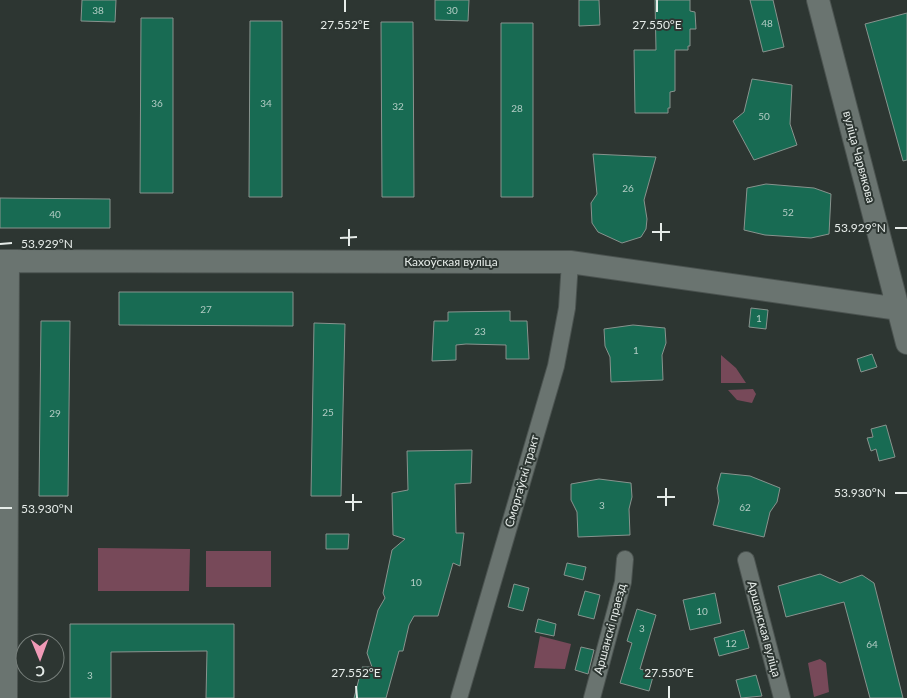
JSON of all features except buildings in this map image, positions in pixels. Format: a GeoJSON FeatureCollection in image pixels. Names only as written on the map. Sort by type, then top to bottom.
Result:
{"type":"FeatureCollection","features":[{"type":"Feature","properties":{"kind":"street","name":"вуліца Чарвякова"},"geometry":{"type":"LineString","coordinates":[[818,0],[907,343]]}},
{"type":"Feature","properties":{"kind":"street","name":"Кахоўская вуліца"},"geometry":{"type":"LineString","coordinates":[[4,261],[570,262],[898,310]]}},
{"type":"Feature","properties":{"kind":"street"},"geometry":{"type":"LineString","coordinates":[[4,261],[8,309],[6,698]]}},
{"type":"Feature","properties":{"kind":"street","name":"Сморгаўскі тракт"},"geometry":{"type":"LineString","coordinates":[[459,698],[556,366],[568,308],[570,262]]}},
{"type":"Feature","properties":{"kind":"street","name":"Аршанскі праезд"},"geometry":{"type":"LineString","coordinates":[[592,698],[623,582],[625,559]]}},
{"type":"Feature","properties":{"kind":"street","name":"Аршанская вуліца"},"geometry":{"type":"LineString","coordinates":[[746,560],[782,698]]}},
{"type":"Feature","properties":{"kind":"shaded area"},"geometry":{"type":"Polygon","coordinates":[[[721,355],[736,368],[746,383],[721,383],[721,355]]]}},
{"type":"Feature","properties":{"kind":"shaded area"},"geometry":{"type":"Polygon","coordinates":[[[753,389],[756,394],[752,403],[737,400],[728,390],[753,389]]]}},
{"type":"Feature","properties":{"kind":"shaded area"},"geometry":{"type":"Polygon","coordinates":[[[98,548],[190,549],[189,591],[98,591],[98,548]]]}},
{"type":"Feature","properties":{"kind":"shaded area"},"geometry":{"type":"Polygon","coordinates":[[[206,551],[271,551],[271,587],[206,587],[206,551]]]}},
{"type":"Feature","properties":{"kind":"shaded area"},"geometry":{"type":"Polygon","coordinates":[[[540,636],[571,644],[565,669],[534,668],[540,636]]]}},
{"type":"Feature","properties":{"kind":"shaded area"},"geometry":{"type":"Polygon","coordinates":[[[820,659],[826,663],[829,692],[814,697],[808,663],[820,659]]]}}]}
